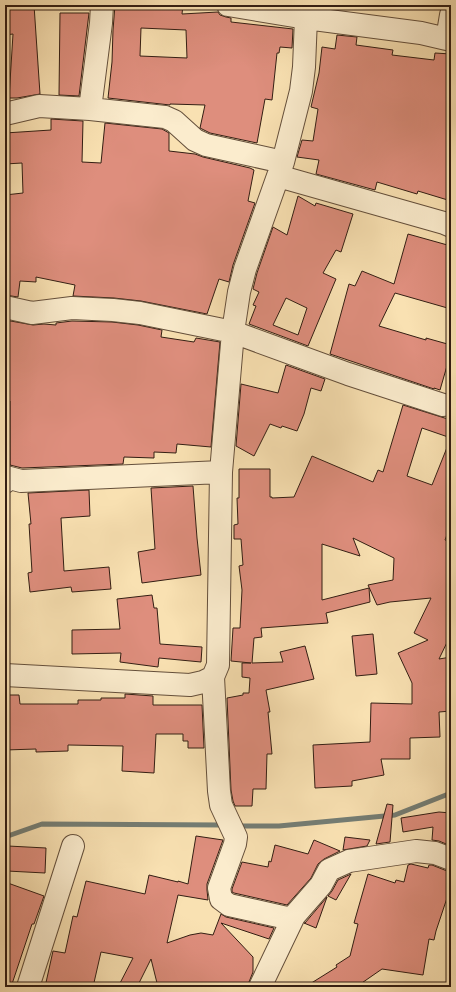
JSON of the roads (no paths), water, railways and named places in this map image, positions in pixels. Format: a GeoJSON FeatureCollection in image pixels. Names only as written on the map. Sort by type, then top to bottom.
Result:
{"type":"FeatureCollection","features":[{"type":"Feature","properties":{"kind":"street"},"geometry":{"type":"LineString","coordinates":[[90,109],[102,5]]}},
{"type":"Feature","properties":{"kind":"street"},"geometry":{"type":"LineString","coordinates":[[228,5],[306,12],[406,30],[449,40],[451,15]]}},
{"type":"Feature","properties":{"kind":"street"},"geometry":{"type":"LineString","coordinates":[[294,916],[287,918],[229,905],[221,899],[219,888],[235,844],[236,837],[221,805],[213,677],[218,665],[221,472],[233,332],[239,292],[245,269],[280,169],[301,91],[304,67],[306,12]]}},
{"type":"Feature","properties":{"kind":"street"},"geometry":{"type":"LineString","coordinates":[[5,114],[39,106],[90,109],[165,117],[174,121],[195,140],[206,145],[394,209],[451,226]]}},
{"type":"Feature","properties":{"kind":"street"},"geometry":{"type":"LineString","coordinates":[[5,307],[32,312],[72,308],[113,310],[140,313],[233,332],[348,374],[443,404]]}},
{"type":"Feature","properties":{"kind":"street"},"geometry":{"type":"LineString","coordinates":[[5,482],[6,477],[21,481],[221,472]]}},
{"type":"Feature","properties":{"kind":"street"},"geometry":{"type":"LineString","coordinates":[[5,675],[190,685],[203,682],[213,677]]}},
{"type":"Feature","properties":{"kind":"street"},"geometry":{"type":"LineString","coordinates":[[28,987],[73,846]]}},
{"type":"Feature","properties":{"kind":"street"},"geometry":{"type":"LineString","coordinates":[[260,987],[294,916],[321,885],[329,870],[349,861],[416,851],[435,853],[451,859]]}},
{"type":"Feature","properties":{"kind":"waterway"},"geometry":{"type":"LineString","coordinates":[[236,826],[279,826],[395,815],[451,793]]}},
{"type":"Feature","properties":{"kind":"waterway"},"geometry":{"type":"LineString","coordinates":[[5,837],[42,824],[224,825]]}}]}
